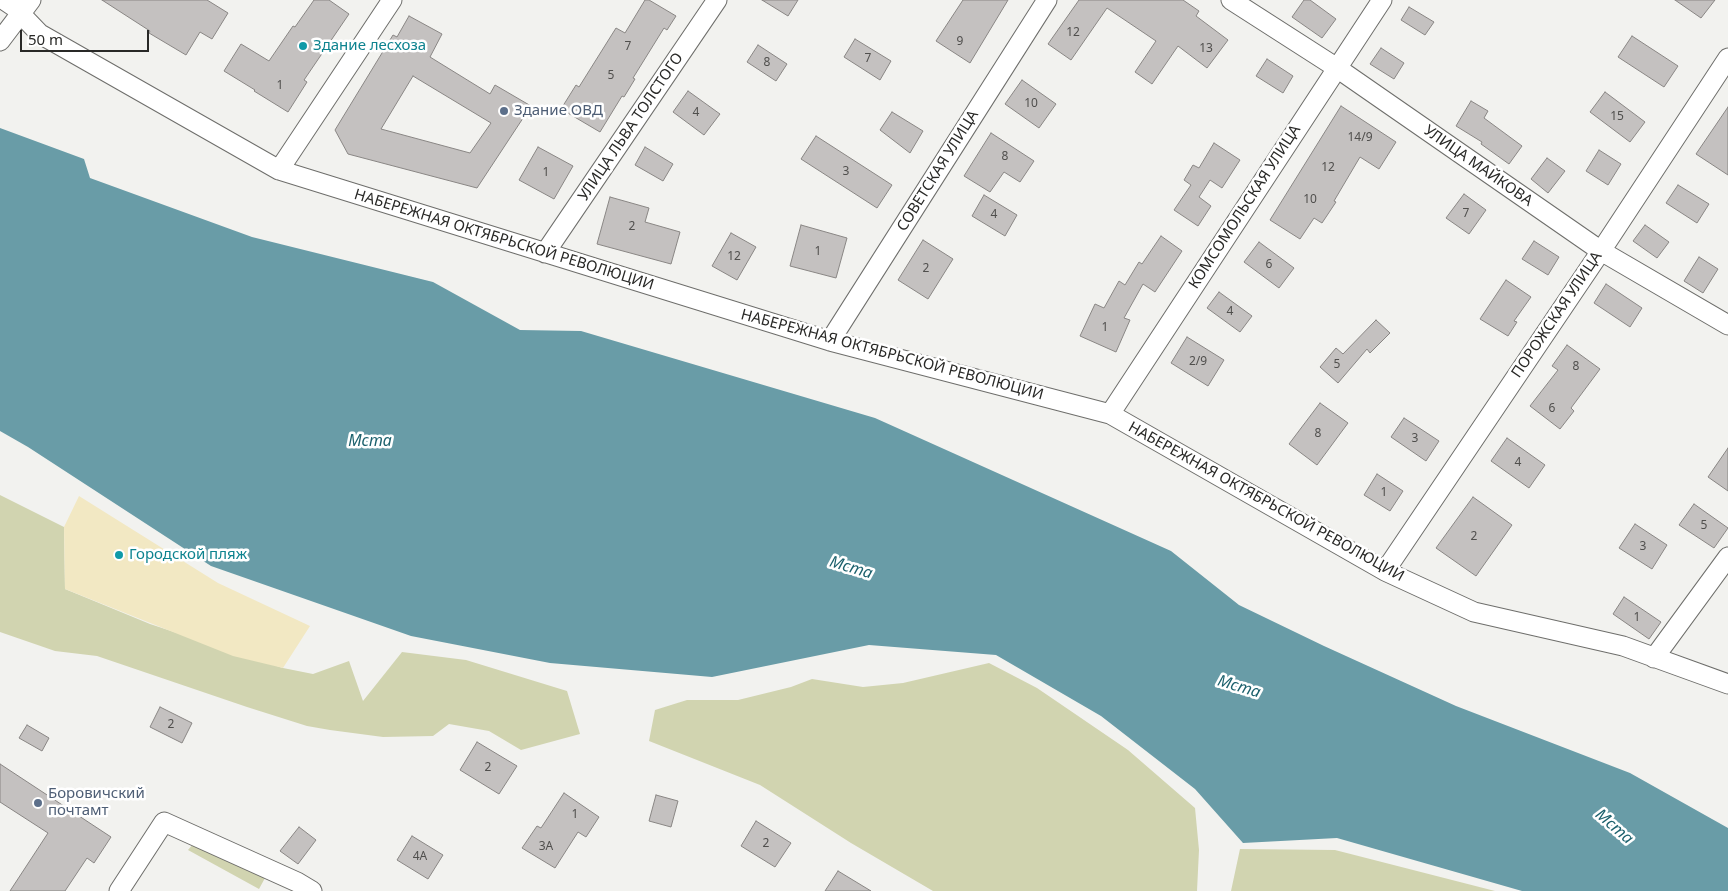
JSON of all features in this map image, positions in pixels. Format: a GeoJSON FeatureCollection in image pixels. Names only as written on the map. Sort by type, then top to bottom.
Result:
{"type":"FeatureCollection","features":[{"type":"Feature","properties":{"kind":"street","name":"НАБЕРЕЖНАЯ ОКТЯБРЬСКОЙ РЕВОЛЮЦИИ"},"geometry":{"type":"LineString","coordinates":[[4,0],[13,6],[26,8],[40,34],[279,170],[830,341],[1110,414],[1385,571],[1474,612],[1623,646],[1728,684]]}},
{"type":"Feature","properties":{"kind":"street"},"geometry":{"type":"LineString","coordinates":[[279,170],[392,0]]}},
{"type":"Feature","properties":{"kind":"street","name":"УЛИЦА ЛЬВА ТОЛСТОГО"},"geometry":{"type":"LineString","coordinates":[[545,253],[717,0]]}},
{"type":"Feature","properties":{"kind":"street","name":"СОВЕТСКАЯ УЛИЦА"},"geometry":{"type":"LineString","coordinates":[[830,341],[1047,0]]}},
{"type":"Feature","properties":{"kind":"street","name":"УЛИЦА МАЙКОВА"},"geometry":{"type":"LineString","coordinates":[[1231,0],[1336,68],[1601,251],[1728,325]]}},
{"type":"Feature","properties":{"kind":"street","name":"КОМСОМОЛЬСКАЯ УЛИЦА"},"geometry":{"type":"LineString","coordinates":[[1110,414],[1382,0]]}},
{"type":"Feature","properties":{"kind":"street"},"geometry":{"type":"LineString","coordinates":[[0,41],[26,8]]}},
{"type":"Feature","properties":{"kind":"street","name":"ПОРОЖСКАЯ УЛИЦА"},"geometry":{"type":"LineString","coordinates":[[1385,571],[1601,251],[1728,58]]}},
{"type":"Feature","properties":{"kind":"street"},"geometry":{"type":"LineString","coordinates":[[1654,658],[1728,557]]}},
{"type":"Feature","properties":{"kind":"street"},"geometry":{"type":"LineString","coordinates":[[119,891],[164,822],[312,891]]}},
{"type":"Feature","properties":{"kind":"green space"},"geometry":{"type":"Polygon","coordinates":[[[0,495],[64,527],[65,589],[150,624],[283,668],[313,674],[349,661],[363,701],[402,652],[466,660],[567,691],[580,734],[521,750],[489,731],[449,724],[433,736],[383,737],[307,726],[97,656],[55,651],[0,632],[0,495]]]}},
{"type":"Feature","properties":{"kind":"green space"},"geometry":{"type":"Polygon","coordinates":[[[989,663],[1037,688],[1128,750],[1195,808],[1199,850],[1197,891],[933,891],[851,843],[760,785],[649,741],[655,710],[687,700],[738,700],[791,687],[812,679],[863,687],[903,683],[989,663]]]}},
{"type":"Feature","properties":{"kind":"green space"},"geometry":{"type":"Polygon","coordinates":[[[194,843],[265,878],[259,889],[188,850],[194,843]]]}},
{"type":"Feature","properties":{"kind":"green space"},"geometry":{"type":"Polygon","coordinates":[[[1240,849],[1335,850],[1495,891],[1231,891],[1240,849]]]}},
{"type":"Feature","properties":{"kind":"sand","name":"Городской пляж"},"geometry":{"type":"Polygon","coordinates":[[[79,496],[218,583],[310,626],[283,668],[233,656],[65,589],[64,527],[79,496]]]}},
{"type":"Feature","properties":{"kind":"water","name":"Мста"},"geometry":{"type":"Polygon","coordinates":[[[0,128],[84,159],[90,178],[252,237],[433,282],[520,330],[581,331],[875,418],[1171,551],[1239,605],[1324,646],[1456,706],[1630,773],[1728,828],[1728,891],[1522,891],[1337,838],[1243,843],[1195,789],[1101,716],[996,655],[869,645],[712,677],[550,663],[411,636],[211,566],[28,447],[0,431],[0,128]]]}},
{"type":"Feature","properties":{"kind":"building"},"geometry":{"type":"Polygon","coordinates":[[[102,0],[207,0],[228,13],[212,39],[200,32],[186,55],[149,33],[150,31],[102,0]]]}},
{"type":"Feature","properties":{"kind":"building"},"geometry":{"type":"Polygon","coordinates":[[[314,0],[329,0],[349,14],[304,80],[307,82],[288,112],[224,71],[241,44],[269,61],[314,0]]]}},
{"type":"Feature","properties":{"kind":"building"},"geometry":{"type":"Polygon","coordinates":[[[645,0],[649,0],[676,16],[667,30],[664,28],[633,78],[635,79],[624,97],[622,96],[600,132],[561,109],[576,85],[579,87],[616,28],[625,33],[645,0]]]}},
{"type":"Feature","properties":{"kind":"building"},"geometry":{"type":"Polygon","coordinates":[[[762,0],[798,0],[788,16],[762,0]]]}},
{"type":"Feature","properties":{"kind":"building"},"geometry":{"type":"Polygon","coordinates":[[[963,0],[1008,0],[970,63],[936,41],[963,0]]]}},
{"type":"Feature","properties":{"kind":"building"},"geometry":{"type":"Polygon","coordinates":[[[1079,0],[1183,0],[1199,11],[1196,16],[1228,40],[1207,68],[1178,46],[1152,84],[1135,72],[1156,41],[1107,8],[1071,60],[1048,44],[1079,0]]]}},
{"type":"Feature","properties":{"kind":"building"},"geometry":{"type":"Polygon","coordinates":[[[1304,0],[1310,0],[1336,19],[1322,38],[1292,17],[1304,0]]]}},
{"type":"Feature","properties":{"kind":"building"},"geometry":{"type":"Polygon","coordinates":[[[1675,0],[1715,0],[1701,18],[1675,0]]]}},
{"type":"Feature","properties":{"kind":"building"},"geometry":{"type":"Polygon","coordinates":[[[1409,7],[1434,22],[1425,35],[1401,20],[1409,7]]]}},
{"type":"Feature","properties":{"kind":"building","name":"Здание ОВД"},"geometry":{"type":"Polygon","coordinates":[[[409,16],[442,34],[430,57],[490,94],[495,85],[531,106],[477,188],[348,154],[335,130],[393,35],[397,37],[409,16]],[[413,76],[381,129],[470,153],[491,123],[413,76]]]}},
{"type":"Feature","properties":{"kind":"building"},"geometry":{"type":"Polygon","coordinates":[[[1632,36],[1678,66],[1664,87],[1618,57],[1632,36]]]}},
{"type":"Feature","properties":{"kind":"building"},"geometry":{"type":"Polygon","coordinates":[[[855,39],[891,61],[880,80],[844,57],[855,39]]]}},
{"type":"Feature","properties":{"kind":"building"},"geometry":{"type":"Polygon","coordinates":[[[758,45],[787,64],[776,81],[747,62],[758,45]]]}},
{"type":"Feature","properties":{"kind":"building"},"geometry":{"type":"Polygon","coordinates":[[[1381,48],[1404,63],[1394,79],[1370,64],[1381,48]]]}},
{"type":"Feature","properties":{"kind":"building"},"geometry":{"type":"Polygon","coordinates":[[[1267,59],[1293,76],[1283,93],[1256,76],[1267,59]]]}},
{"type":"Feature","properties":{"kind":"building"},"geometry":{"type":"Polygon","coordinates":[[[1022,80],[1056,104],[1039,128],[1005,104],[1022,80]]]}},
{"type":"Feature","properties":{"kind":"building"},"geometry":{"type":"Polygon","coordinates":[[[688,91],[720,114],[704,135],[673,112],[688,91]]]}},
{"type":"Feature","properties":{"kind":"building"},"geometry":{"type":"Polygon","coordinates":[[[1605,92],[1645,122],[1630,142],[1590,112],[1605,92]]]}},
{"type":"Feature","properties":{"kind":"building"},"geometry":{"type":"Polygon","coordinates":[[[1471,101],[1488,111],[1484,118],[1522,146],[1509,164],[1481,144],[1482,142],[1456,126],[1471,101]]]}},
{"type":"Feature","properties":{"kind":"building"},"geometry":{"type":"Polygon","coordinates":[[[1341,106],[1396,142],[1379,169],[1360,157],[1334,201],[1336,202],[1322,223],[1314,218],[1300,239],[1270,220],[1341,106]]]}},
{"type":"Feature","properties":{"kind":"building"},"geometry":{"type":"Polygon","coordinates":[[[1728,107],[1728,175],[1696,154],[1728,107]]]}},
{"type":"Feature","properties":{"kind":"building"},"geometry":{"type":"Polygon","coordinates":[[[892,112],[923,131],[910,153],[880,130],[892,112]]]}},
{"type":"Feature","properties":{"kind":"building"},"geometry":{"type":"Polygon","coordinates":[[[991,133],[1034,161],[1020,182],[1004,172],[990,192],[964,176],[991,133]]]}},
{"type":"Feature","properties":{"kind":"building"},"geometry":{"type":"Polygon","coordinates":[[[816,136],[892,185],[877,208],[801,159],[816,136]]]}},
{"type":"Feature","properties":{"kind":"building"},"geometry":{"type":"Polygon","coordinates":[[[1214,143],[1240,160],[1222,188],[1210,180],[1199,197],[1211,206],[1198,226],[1174,210],[1191,185],[1184,180],[1193,165],[1199,168],[1214,143]]]}},
{"type":"Feature","properties":{"kind":"building"},"geometry":{"type":"Polygon","coordinates":[[[538,147],[573,166],[554,199],[519,180],[538,147]]]}},
{"type":"Feature","properties":{"kind":"building"},"geometry":{"type":"Polygon","coordinates":[[[645,147],[673,164],[663,181],[635,165],[645,147]]]}},
{"type":"Feature","properties":{"kind":"building"},"geometry":{"type":"Polygon","coordinates":[[[1599,150],[1621,164],[1608,185],[1586,171],[1599,150]]]}},
{"type":"Feature","properties":{"kind":"building"},"geometry":{"type":"Polygon","coordinates":[[[1547,158],[1565,171],[1548,193],[1531,179],[1547,158]]]}},
{"type":"Feature","properties":{"kind":"building"},"geometry":{"type":"Polygon","coordinates":[[[1678,185],[1709,204],[1697,223],[1666,203],[1678,185]]]}},
{"type":"Feature","properties":{"kind":"building"},"geometry":{"type":"Polygon","coordinates":[[[1464,194],[1486,210],[1469,234],[1446,218],[1464,194]]]}},
{"type":"Feature","properties":{"kind":"building"},"geometry":{"type":"Polygon","coordinates":[[[984,195],[1017,215],[1005,236],[972,216],[984,195]]]}},
{"type":"Feature","properties":{"kind":"building"},"geometry":{"type":"Polygon","coordinates":[[[610,197],[649,208],[645,222],[680,232],[671,264],[597,244],[610,197]]]}},
{"type":"Feature","properties":{"kind":"building"},"geometry":{"type":"Polygon","coordinates":[[[801,225],[847,238],[836,278],[790,266],[801,225]]]}},
{"type":"Feature","properties":{"kind":"building"},"geometry":{"type":"Polygon","coordinates":[[[1645,225],[1669,242],[1657,258],[1633,241],[1645,225]]]}},
{"type":"Feature","properties":{"kind":"building"},"geometry":{"type":"Polygon","coordinates":[[[731,233],[756,247],[737,280],[712,266],[731,233]]]}},
{"type":"Feature","properties":{"kind":"building"},"geometry":{"type":"Polygon","coordinates":[[[1161,236],[1182,251],[1155,292],[1143,284],[1124,318],[1130,320],[1116,352],[1080,336],[1095,304],[1104,308],[1119,281],[1125,285],[1139,262],[1142,264],[1161,236]]]}},
{"type":"Feature","properties":{"kind":"building"},"geometry":{"type":"Polygon","coordinates":[[[923,240],[953,259],[928,299],[898,280],[923,240]]]}},
{"type":"Feature","properties":{"kind":"building"},"geometry":{"type":"Polygon","coordinates":[[[1534,241],[1559,257],[1548,275],[1522,259],[1534,241]]]}},
{"type":"Feature","properties":{"kind":"building"},"geometry":{"type":"Polygon","coordinates":[[[1259,242],[1294,268],[1279,288],[1244,262],[1259,242]]]}},
{"type":"Feature","properties":{"kind":"building"},"geometry":{"type":"Polygon","coordinates":[[[1699,257],[1718,269],[1703,293],[1684,281],[1699,257]]]}},
{"type":"Feature","properties":{"kind":"building"},"geometry":{"type":"Polygon","coordinates":[[[1506,280],[1531,297],[1514,321],[1517,322],[1508,336],[1480,319],[1506,280]]]}},
{"type":"Feature","properties":{"kind":"building"},"geometry":{"type":"Polygon","coordinates":[[[1606,284],[1642,308],[1630,327],[1594,303],[1606,284]]]}},
{"type":"Feature","properties":{"kind":"building"},"geometry":{"type":"Polygon","coordinates":[[[1219,292],[1252,316],[1240,332],[1207,308],[1219,292]]]}},
{"type":"Feature","properties":{"kind":"building"},"geometry":{"type":"Polygon","coordinates":[[[1376,320],[1390,333],[1370,353],[1367,349],[1338,383],[1320,367],[1336,348],[1343,354],[1376,320]]]}},
{"type":"Feature","properties":{"kind":"building"},"geometry":{"type":"Polygon","coordinates":[[[1187,337],[1224,360],[1208,386],[1171,363],[1187,337]]]}},
{"type":"Feature","properties":{"kind":"building"},"geometry":{"type":"Polygon","coordinates":[[[1567,345],[1600,369],[1571,408],[1574,411],[1560,429],[1530,406],[1558,370],[1552,366],[1567,345]]]}},
{"type":"Feature","properties":{"kind":"building"},"geometry":{"type":"Polygon","coordinates":[[[1320,403],[1348,423],[1317,465],[1289,444],[1320,403]]]}},
{"type":"Feature","properties":{"kind":"building"},"geometry":{"type":"Polygon","coordinates":[[[1404,418],[1439,441],[1426,461],[1391,437],[1404,418]]]}},
{"type":"Feature","properties":{"kind":"building"},"geometry":{"type":"Polygon","coordinates":[[[1507,438],[1545,465],[1529,488],[1491,461],[1507,438]]]}},
{"type":"Feature","properties":{"kind":"building"},"geometry":{"type":"Polygon","coordinates":[[[1728,448],[1728,491],[1708,477],[1728,448]]]}},
{"type":"Feature","properties":{"kind":"building"},"geometry":{"type":"Polygon","coordinates":[[[1377,474],[1403,491],[1390,511],[1364,495],[1377,474]]]}},
{"type":"Feature","properties":{"kind":"building"},"geometry":{"type":"Polygon","coordinates":[[[1473,497],[1512,525],[1476,576],[1436,548],[1473,497]]]}},
{"type":"Feature","properties":{"kind":"building"},"geometry":{"type":"Polygon","coordinates":[[[1694,504],[1728,528],[1714,548],[1679,525],[1694,504]]]}},
{"type":"Feature","properties":{"kind":"building"},"geometry":{"type":"Polygon","coordinates":[[[1635,524],[1667,545],[1652,569],[1619,548],[1635,524]]]}},
{"type":"Feature","properties":{"kind":"building"},"geometry":{"type":"Polygon","coordinates":[[[1624,597],[1661,622],[1649,639],[1613,614],[1624,597]]]}},
{"type":"Feature","properties":{"kind":"building"},"geometry":{"type":"Polygon","coordinates":[[[160,707],[192,723],[182,743],[150,727],[160,707]]]}},
{"type":"Feature","properties":{"kind":"building"},"geometry":{"type":"Polygon","coordinates":[[[27,725],[49,738],[42,751],[19,738],[27,725]]]}},
{"type":"Feature","properties":{"kind":"building"},"geometry":{"type":"Polygon","coordinates":[[[477,742],[517,766],[499,794],[460,770],[477,742]]]}},
{"type":"Feature","properties":{"kind":"building"},"geometry":{"type":"Polygon","coordinates":[[[0,764],[111,837],[94,863],[87,858],[65,891],[10,891],[48,833],[0,802],[0,764]]]}},
{"type":"Feature","properties":{"kind":"building"},"geometry":{"type":"Polygon","coordinates":[[[564,793],[599,817],[586,837],[578,832],[555,868],[522,848],[537,826],[541,828],[564,793]]]}},
{"type":"Feature","properties":{"kind":"building"},"geometry":{"type":"Polygon","coordinates":[[[656,795],[678,801],[671,827],[649,821],[656,795]]]}},
{"type":"Feature","properties":{"kind":"building"},"geometry":{"type":"Polygon","coordinates":[[[756,821],[791,843],[775,867],[741,846],[756,821]]]}},
{"type":"Feature","properties":{"kind":"building"},"geometry":{"type":"Polygon","coordinates":[[[299,827],[316,840],[298,864],[280,851],[299,827]]]}},
{"type":"Feature","properties":{"kind":"building"},"geometry":{"type":"Polygon","coordinates":[[[412,836],[443,855],[428,879],[397,860],[412,836]]]}},
{"type":"Feature","properties":{"kind":"building"},"geometry":{"type":"Polygon","coordinates":[[[838,871],[871,891],[825,891],[838,871]]]}},
{"type":"Feature","properties":{"kind":"place","name":"Здание лесхоза"},"geometry":{"type":"Point","coordinates":[303,46]}},
{"type":"Feature","properties":{"kind":"place","name":"Здание ОВД"},"geometry":{"type":"Point","coordinates":[504,111]}},
{"type":"Feature","properties":{"kind":"place","name":"Городской пляж"},"geometry":{"type":"Point","coordinates":[119,555]}},
{"type":"Feature","properties":{"kind":"place","name":"Боровичский почтамт"},"geometry":{"type":"Point","coordinates":[38,803]}}]}
